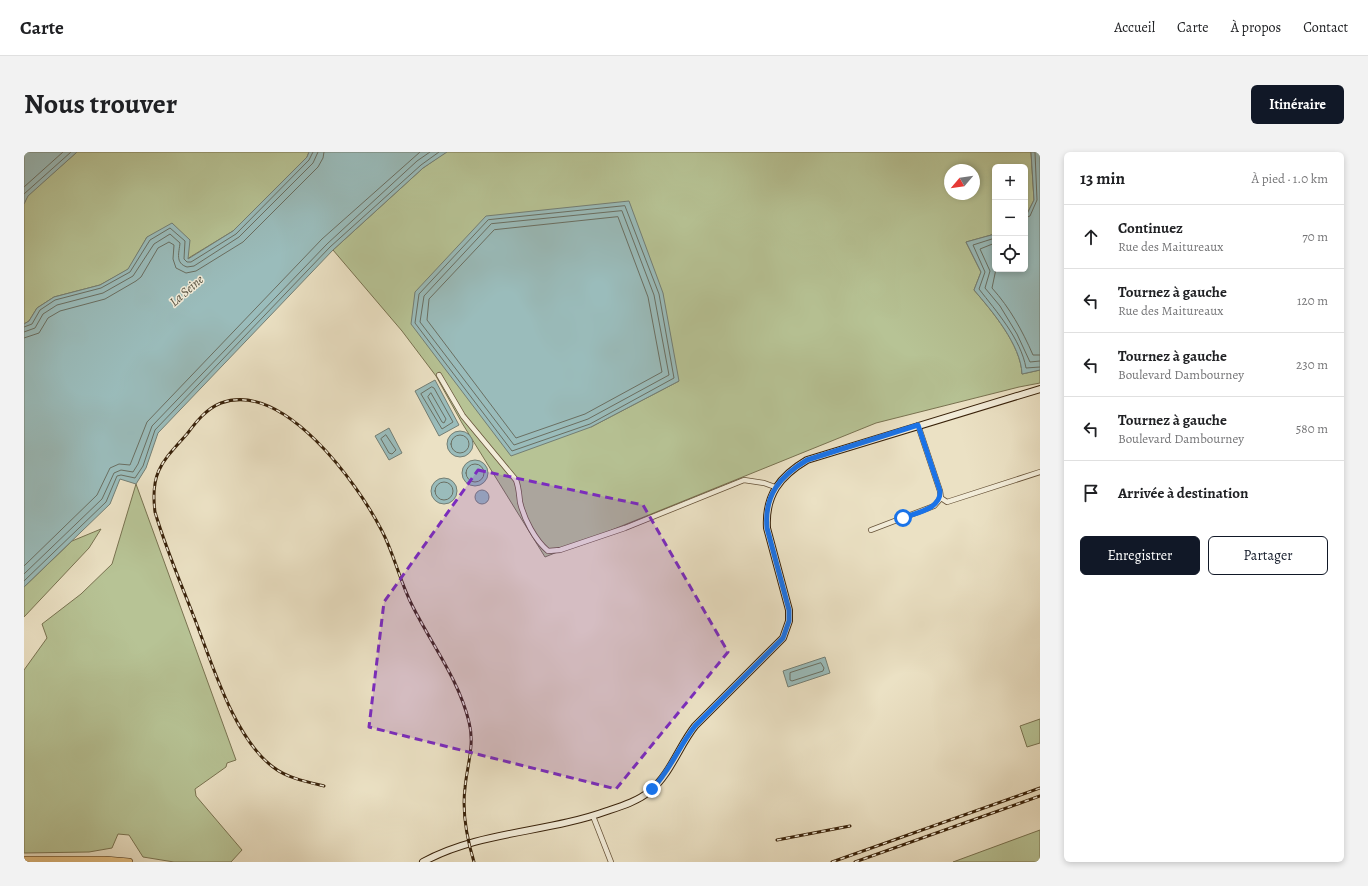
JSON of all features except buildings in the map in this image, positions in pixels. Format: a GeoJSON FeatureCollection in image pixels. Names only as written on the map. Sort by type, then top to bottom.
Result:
{"type":"FeatureCollection","features":[{"type":"Feature","properties":{"kind":"main road"},"geometry":{"type":"LineString","coordinates":[[24,860],[105,860],[129,862]]}},
{"type":"Feature","properties":{"kind":"street"},"geometry":{"type":"LineString","coordinates":[[439,375],[463,416],[516,480],[525,517],[542,547],[548,551],[560,550],[624,528],[744,480],[764,483],[775,487]]}},
{"type":"Feature","properties":{"kind":"street"},"geometry":{"type":"LineString","coordinates":[[423,862],[473,841],[554,826],[593,816],[633,802],[652,789],[665,773],[685,739],[695,726],[783,638],[789,621],[789,610],[767,528],[766,519],[767,510],[775,487],[791,470],[807,460],[1040,389]]}},
{"type":"Feature","properties":{"kind":"street"},"geometry":{"type":"LineString","coordinates":[[870,530],[934,506],[941,498],[918,425]]}},
{"type":"Feature","properties":{"kind":"street"},"geometry":{"type":"LineString","coordinates":[[941,498],[948,502],[1040,472]]}},
{"type":"Feature","properties":{"kind":"street"},"geometry":{"type":"LineString","coordinates":[[593,816],[611,862]]}},
{"type":"Feature","properties":{"kind":"highlighted area"},"geometry":{"type":"Polygon","coordinates":[[[478,470],[643,505],[728,652],[616,789],[369,727],[384,602],[478,470]]]}},
{"type":"Feature","properties":{"kind":"green space"},"geometry":{"type":"Polygon","coordinates":[[[77,152],[309,152],[307,157],[233,231],[187,259],[189,240],[147,237],[129,269],[100,285],[54,297],[37,308],[29,321],[24,324],[24,204],[27,196],[77,152]]]}},
{"type":"Feature","properties":{"kind":"green space"},"geometry":{"type":"Polygon","coordinates":[[[446,152],[1031,152],[1034,200],[1028,212],[1028,164],[992,164],[992,235],[966,242],[981,272],[974,290],[997,318],[1011,340],[1017,352],[1022,374],[1040,370],[1040,383],[876,423],[545,557],[462,423],[436,376],[402,331],[333,250],[423,168],[446,152]],[[415,292],[591,427],[679,381],[415,292]]]}},
{"type":"Feature","properties":{"kind":"green space"},"geometry":{"type":"Polygon","coordinates":[[[136,484],[236,760],[227,763],[226,767],[195,789],[196,796],[242,850],[231,862],[174,862],[143,857],[129,835],[118,834],[112,848],[89,852],[24,853],[24,670],[47,638],[42,624],[81,594],[112,564],[136,484]]]}},
{"type":"Feature","properties":{"kind":"green space"},"geometry":{"type":"Polygon","coordinates":[[[101,529],[89,548],[24,617],[24,587],[72,541],[101,529]]]}},
{"type":"Feature","properties":{"kind":"green space"},"geometry":{"type":"Polygon","coordinates":[[[1040,719],[1040,743],[1027,747],[1020,726],[1040,719]]]}},
{"type":"Feature","properties":{"kind":"green space"},"geometry":{"type":"Polygon","coordinates":[[[1040,830],[1040,862],[953,862],[1040,830]]]}},
{"type":"Feature","properties":{"kind":"water"},"geometry":{"type":"Polygon","coordinates":[[[24,152],[77,152],[28,196],[24,204],[24,152]]]}},
{"type":"Feature","properties":{"kind":"water","name":"La Seine"},"geometry":{"type":"Polygon","coordinates":[[[309,152],[447,152],[423,168],[333,250],[158,433],[146,468],[136,484],[120,479],[110,504],[24,587],[24,324],[29,321],[37,308],[54,297],[100,285],[128,269],[147,237],[172,223],[190,240],[188,259],[233,231],[307,157],[309,152]]]}},
{"type":"Feature","properties":{"kind":"water"},"geometry":{"type":"Polygon","coordinates":[[[1031,152],[1040,152],[1040,370],[1022,374],[1017,352],[1011,340],[997,318],[974,290],[981,272],[966,242],[992,235],[992,272],[1028,272],[1028,212],[1034,200],[1031,152]]]}},
{"type":"Feature","properties":{"kind":"water"},"geometry":{"type":"Polygon","coordinates":[[[629,201],[663,293],[679,381],[591,427],[511,456],[411,324],[415,292],[486,216],[629,201]]]}},
{"type":"Feature","properties":{"kind":"water"},"geometry":{"type":"Polygon","coordinates":[[[435,380],[459,425],[439,436],[415,391],[435,380]]]}},
{"type":"Feature","properties":{"kind":"water"},"geometry":{"type":"Polygon","coordinates":[[[389,428],[402,453],[389,460],[375,436],[389,428]]]}},
{"type":"Feature","properties":{"kind":"water"},"geometry":{"type":"Polygon","coordinates":[[[460,431],[469,435],[473,444],[469,453],[460,457],[451,453],[447,444],[451,435],[460,431]]]}},
{"type":"Feature","properties":{"kind":"water"},"geometry":{"type":"Polygon","coordinates":[[[475,460],[484,464],[488,473],[484,482],[475,486],[466,482],[462,473],[466,464],[475,460]]]}},
{"type":"Feature","properties":{"kind":"water"},"geometry":{"type":"Polygon","coordinates":[[[444,478],[453,482],[457,491],[453,500],[444,504],[435,500],[431,491],[435,482],[444,478]]]}},
{"type":"Feature","properties":{"kind":"water"},"geometry":{"type":"Polygon","coordinates":[[[482,490],[487,492],[489,497],[487,502],[482,504],[477,502],[475,497],[477,492],[482,490]]]}},
{"type":"Feature","properties":{"kind":"water"},"geometry":{"type":"Polygon","coordinates":[[[825,657],[830,673],[788,687],[783,671],[825,657]]]}},
{"type":"Feature","properties":{"kind":"railway"},"geometry":{"type":"LineString","coordinates":[[324,786],[297,779],[284,774],[273,767],[259,753],[234,717],[215,674],[155,512],[154,487],[160,468],[171,452],[202,416],[221,403],[245,400],[269,407],[293,421],[316,441],[337,464],[356,488],[371,511],[382,531],[408,598],[452,677],[465,707],[471,730],[471,747],[464,806],[467,835],[474,862]]}},
{"type":"Feature","properties":{"kind":"railway"},"geometry":{"type":"LineString","coordinates":[[832,862],[1040,788]]}},
{"type":"Feature","properties":{"kind":"railway"},"geometry":{"type":"LineString","coordinates":[[855,862],[1040,796]]}},
{"type":"Feature","properties":{"kind":"railway"},"geometry":{"type":"LineString","coordinates":[[777,840],[850,826]]}},
{"type":"Feature","properties":{"kind":"route"},"geometry":{"type":"LineString","coordinates":[[652,789],[659,782],[676,752],[695,726],[775,648],[783,638],[789,621],[788,599],[767,528],[766,519],[767,510],[775,487],[782,478],[791,470],[807,460],[918,425],[941,498],[934,506],[903,518]]}}]}
